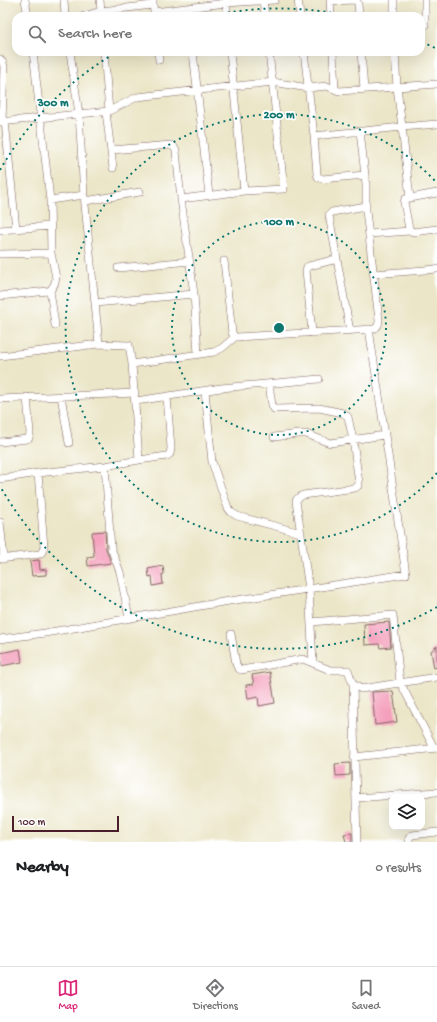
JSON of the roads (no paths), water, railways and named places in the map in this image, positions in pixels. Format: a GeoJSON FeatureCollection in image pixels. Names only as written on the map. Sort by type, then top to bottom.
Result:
{"type":"FeatureCollection","features":[{"type":"Feature","properties":{"kind":"street"},"geometry":{"type":"LineString","coordinates":[[25,0],[27,12]]}},
{"type":"Feature","properties":{"kind":"street"},"geometry":{"type":"LineString","coordinates":[[64,0],[65,12]]}},
{"type":"Feature","properties":{"kind":"street"},"geometry":{"type":"LineString","coordinates":[[100,0],[101,12]]}},
{"type":"Feature","properties":{"kind":"street"},"geometry":{"type":"LineString","coordinates":[[264,0],[265,12]]}},
{"type":"Feature","properties":{"kind":"street"},"geometry":{"type":"LineString","coordinates":[[118,12],[153,8],[187,7],[226,2],[275,0]]}},
{"type":"Feature","properties":{"kind":"street"},"geometry":{"type":"LineString","coordinates":[[298,0],[300,12]]}},
{"type":"Feature","properties":{"kind":"street"},"geometry":{"type":"LineString","coordinates":[[331,12],[330,0],[357,1],[359,12]]}},
{"type":"Feature","properties":{"kind":"street"},"geometry":{"type":"LineString","coordinates":[[394,0],[394,12]]}},
{"type":"Feature","properties":{"kind":"street"},"geometry":{"type":"LineString","coordinates":[[425,0],[425,25]]}},
{"type":"Feature","properties":{"kind":"street"},"geometry":{"type":"LineString","coordinates":[[226,2],[227,12]]}},
{"type":"Feature","properties":{"kind":"street"},"geometry":{"type":"LineString","coordinates":[[187,7],[188,12]]}},
{"type":"Feature","properties":{"kind":"street"},"geometry":{"type":"LineString","coordinates":[[0,296],[50,290],[56,282],[50,253],[50,200],[33,56]]}},
{"type":"Feature","properties":{"kind":"street"},"geometry":{"type":"LineString","coordinates":[[71,56],[79,114],[85,198],[99,344]]}},
{"type":"Feature","properties":{"kind":"street"},"geometry":{"type":"LineString","coordinates":[[104,56],[107,111],[113,168]]}},
{"type":"Feature","properties":{"kind":"street"},"geometry":{"type":"LineString","coordinates":[[158,56],[159,60]]}},
{"type":"Feature","properties":{"kind":"street"},"geometry":{"type":"LineString","coordinates":[[194,56],[209,195]]}},
{"type":"Feature","properties":{"kind":"street"},"geometry":{"type":"LineString","coordinates":[[230,56],[244,191]]}},
{"type":"Feature","properties":{"kind":"street"},"geometry":{"type":"LineString","coordinates":[[180,199],[244,191],[284,189],[270,56]]}},
{"type":"Feature","properties":{"kind":"street"},"geometry":{"type":"LineString","coordinates":[[304,56],[317,174],[320,179],[365,175]]}},
{"type":"Feature","properties":{"kind":"street"},"geometry":{"type":"LineString","coordinates":[[333,56],[335,89]]}},
{"type":"Feature","properties":{"kind":"street"},"geometry":{"type":"LineString","coordinates":[[362,56],[364,89]]}},
{"type":"Feature","properties":{"kind":"street"},"geometry":{"type":"LineString","coordinates":[[395,56],[397,87],[410,198]]}},
{"type":"Feature","properties":{"kind":"street"},"geometry":{"type":"LineString","coordinates":[[0,59],[4,67],[3,122],[16,228]]}},
{"type":"Feature","properties":{"kind":"street"},"geometry":{"type":"LineString","coordinates":[[3,122],[107,111],[137,97],[273,82],[308,88],[327,86],[339,90],[437,84]]}},
{"type":"Feature","properties":{"kind":"street"},"geometry":{"type":"LineString","coordinates":[[314,136],[437,124]]}},
{"type":"Feature","properties":{"kind":"street"},"geometry":{"type":"LineString","coordinates":[[132,364],[218,350],[235,337],[377,328],[379,324],[366,206],[365,175],[360,131]]}},
{"type":"Feature","properties":{"kind":"street"},"geometry":{"type":"LineString","coordinates":[[111,150],[171,145],[176,151],[180,199],[194,294],[198,354]]}},
{"type":"Feature","properties":{"kind":"street"},"geometry":{"type":"LineString","coordinates":[[50,200],[140,192]]}},
{"type":"Feature","properties":{"kind":"street"},"geometry":{"type":"LineString","coordinates":[[410,231],[404,202],[405,199],[437,193]]}},
{"type":"Feature","properties":{"kind":"street"},"geometry":{"type":"LineString","coordinates":[[350,330],[329,218],[330,213],[332,212],[366,206]]}},
{"type":"Feature","properties":{"kind":"street"},"geometry":{"type":"LineString","coordinates":[[0,230],[50,226]]}},
{"type":"Feature","properties":{"kind":"street"},"geometry":{"type":"LineString","coordinates":[[369,234],[413,232],[437,229]]}},
{"type":"Feature","properties":{"kind":"street"},"geometry":{"type":"LineString","coordinates":[[0,254],[50,253]]}},
{"type":"Feature","properties":{"kind":"street"},"geometry":{"type":"LineString","coordinates":[[312,333],[306,270],[307,267],[337,259]]}},
{"type":"Feature","properties":{"kind":"street"},"geometry":{"type":"LineString","coordinates":[[118,268],[190,261]]}},
{"type":"Feature","properties":{"kind":"street"},"geometry":{"type":"LineString","coordinates":[[224,261],[232,333],[235,337]]}},
{"type":"Feature","properties":{"kind":"street"},"geometry":{"type":"LineString","coordinates":[[374,274],[437,269]]}},
{"type":"Feature","properties":{"kind":"street"},"geometry":{"type":"LineString","coordinates":[[50,290],[55,325]]}},
{"type":"Feature","properties":{"kind":"street"},"geometry":{"type":"LineString","coordinates":[[95,303],[194,294]]}},
{"type":"Feature","properties":{"kind":"street"},"geometry":{"type":"LineString","coordinates":[[0,639],[45,633],[223,602],[406,574],[369,329]]}},
{"type":"Feature","properties":{"kind":"street"},"geometry":{"type":"LineString","coordinates":[[0,356],[99,344],[129,345],[136,402],[139,460]]}},
{"type":"Feature","properties":{"kind":"street"},"geometry":{"type":"LineString","coordinates":[[136,402],[205,390],[319,379]]}},
{"type":"Feature","properties":{"kind":"street"},"geometry":{"type":"LineString","coordinates":[[268,384],[272,406],[274,409],[319,408],[343,413],[348,417],[353,440],[359,483],[358,486],[355,488],[303,495],[296,501],[309,589],[313,664]]}},
{"type":"Feature","properties":{"kind":"street"},"geometry":{"type":"LineString","coordinates":[[205,390],[212,462],[231,512],[237,516],[301,533]]}},
{"type":"Feature","properties":{"kind":"street"},"geometry":{"type":"LineString","coordinates":[[0,399],[135,393]]}},
{"type":"Feature","properties":{"kind":"street"},"geometry":{"type":"LineString","coordinates":[[61,396],[69,443]]}},
{"type":"Feature","properties":{"kind":"street"},"geometry":{"type":"LineString","coordinates":[[0,442],[29,438],[30,433],[27,397]]}},
{"type":"Feature","properties":{"kind":"street"},"geometry":{"type":"LineString","coordinates":[[0,479],[38,472],[105,466],[167,456],[170,454],[171,448],[167,397]]}},
{"type":"Feature","properties":{"kind":"street"},"geometry":{"type":"LineString","coordinates":[[274,437],[303,434],[330,443],[385,435]]}},
{"type":"Feature","properties":{"kind":"street"},"geometry":{"type":"LineString","coordinates":[[105,466],[112,548],[120,572],[130,618]]}},
{"type":"Feature","properties":{"kind":"street"},"geometry":{"type":"LineString","coordinates":[[0,522],[2,559],[40,554],[42,552],[44,547],[38,472]]}},
{"type":"Feature","properties":{"kind":"street"},"geometry":{"type":"LineString","coordinates":[[311,622],[393,614],[400,682],[433,746],[437,748]]}},
{"type":"Feature","properties":{"kind":"street"},"geometry":{"type":"LineString","coordinates":[[231,634],[236,664],[241,670],[303,660],[330,670],[348,670],[352,684],[357,842]]}},
{"type":"Feature","properties":{"kind":"street"},"geometry":{"type":"LineString","coordinates":[[352,684],[361,689],[437,676]]}},
{"type":"Feature","properties":{"kind":"street"},"geometry":{"type":"LineString","coordinates":[[354,757],[437,748]]}},
{"type":"Feature","properties":{"kind":"street"},"geometry":{"type":"LineString","coordinates":[[356,798],[437,792]]}},
{"type":"Feature","properties":{"kind":"street"},"geometry":{"type":"LineString","coordinates":[[409,842],[409,838],[412,835],[437,832]]}}]}
